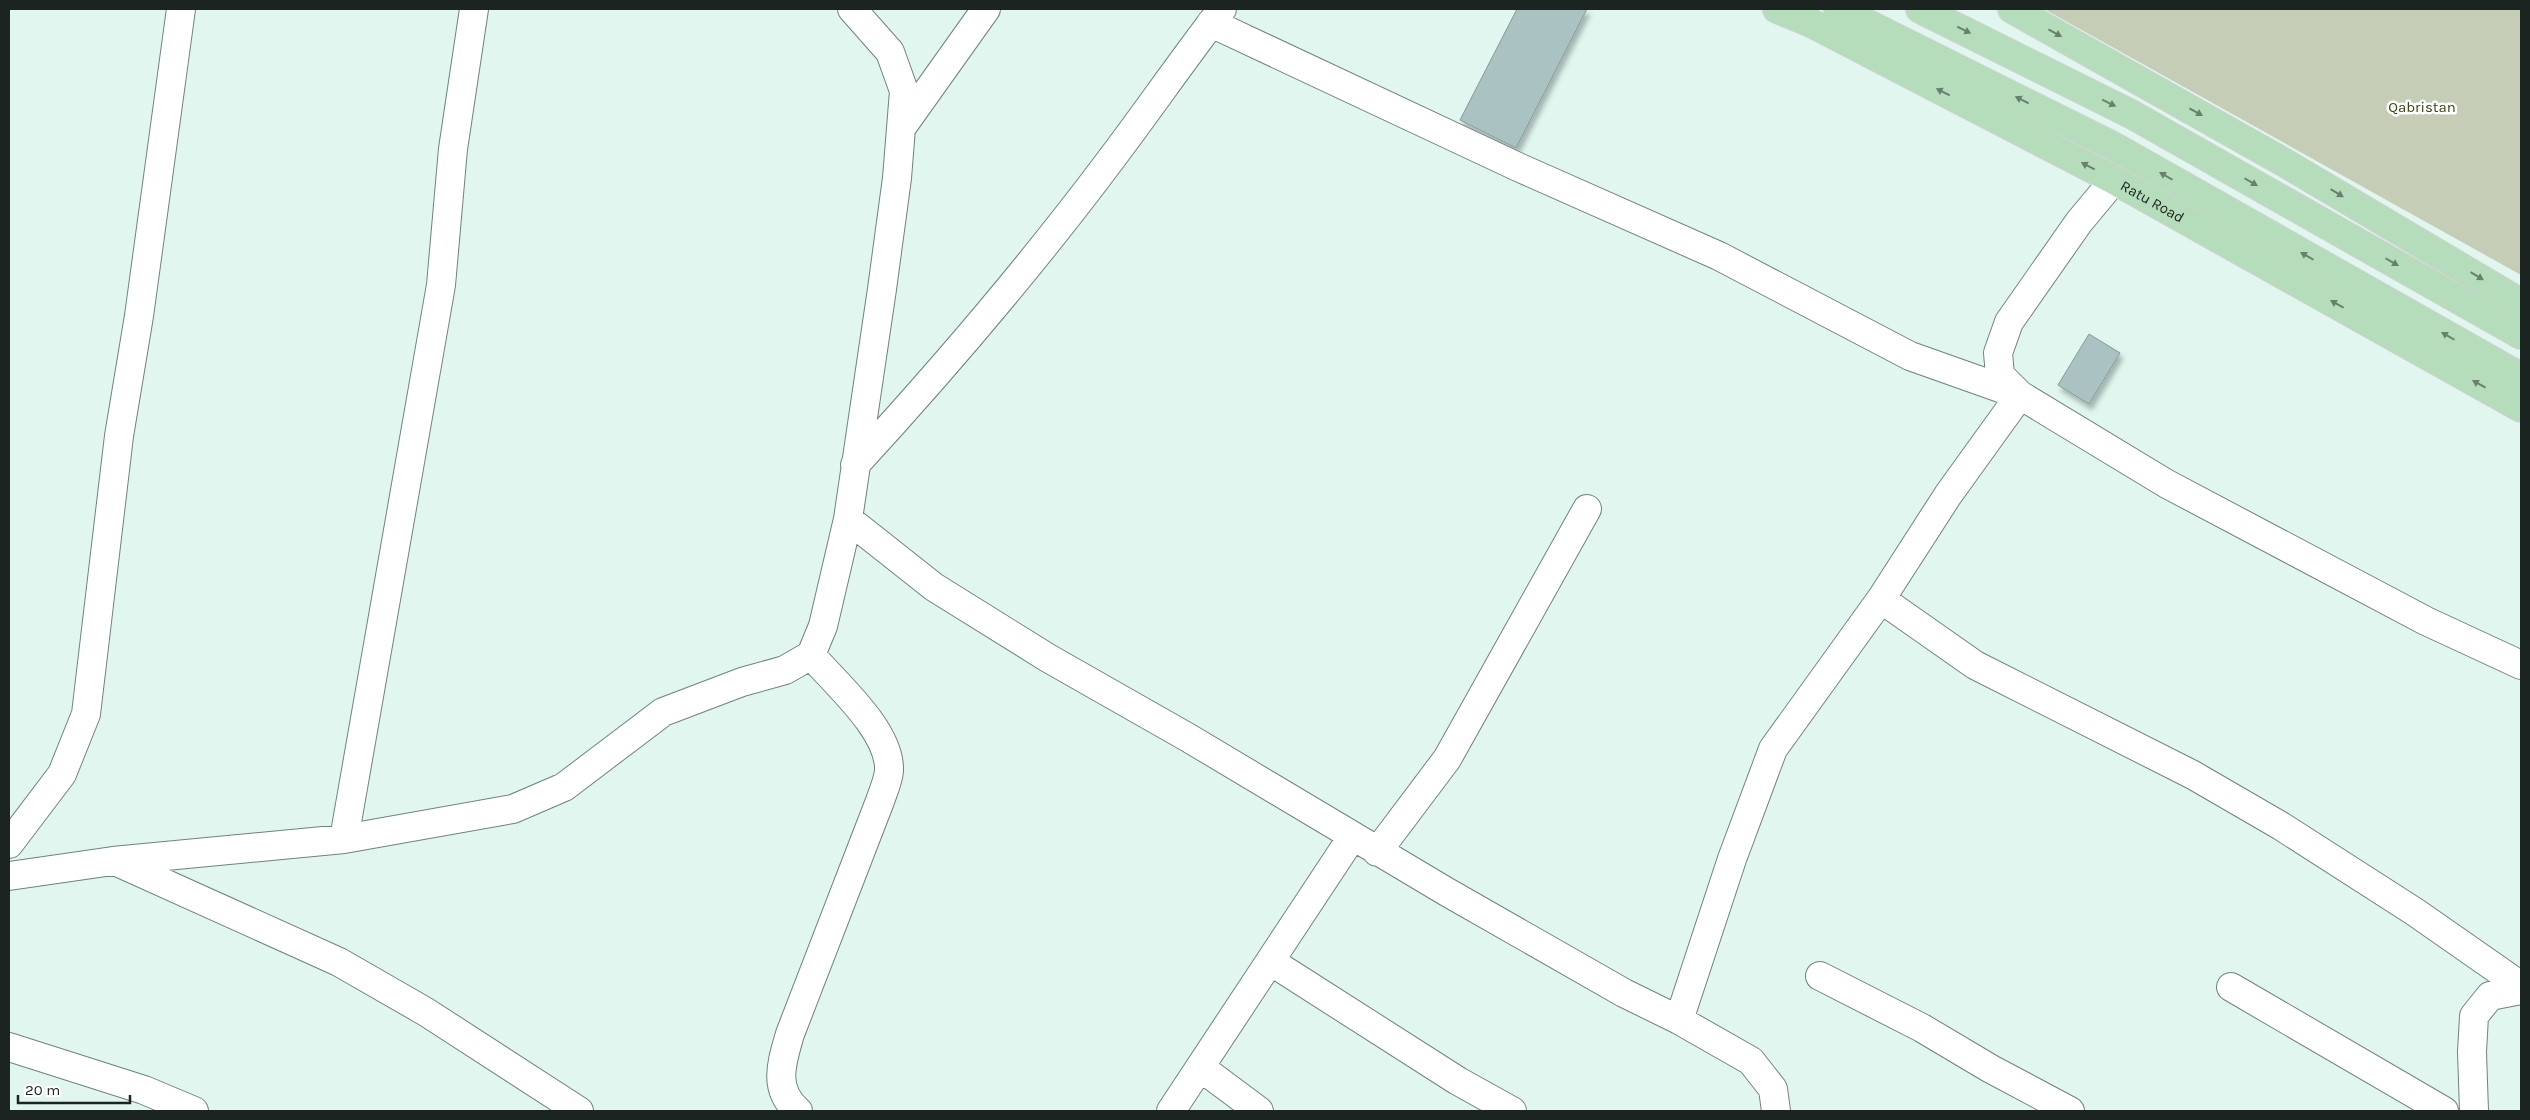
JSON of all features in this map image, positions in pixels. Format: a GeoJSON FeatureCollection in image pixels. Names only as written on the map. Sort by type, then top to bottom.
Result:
{"type":"FeatureCollection","features":[{"type":"Feature","properties":{"kind":"main road","name":"Ratu Road"},"geometry":{"type":"LineString","coordinates":[[1777,9],[1812,24],[2114,180],[2521,408]]}},
{"type":"Feature","properties":{"kind":"main road"},"geometry":{"type":"LineString","coordinates":[[1838,9],[2113,146],[2521,377]]}},
{"type":"Feature","properties":{"kind":"main road"},"geometry":{"type":"LineString","coordinates":[[1920,9],[2131,114],[2521,335]]}},
{"type":"Feature","properties":{"kind":"main road"},"geometry":{"type":"LineString","coordinates":[[2012,9],[2285,163],[2521,303]]}},
{"type":"Feature","properties":{"kind":"street"},"geometry":{"type":"LineString","coordinates":[[9,844],[62,774],[86,714],[119,436],[139,316],[181,9]]}},
{"type":"Feature","properties":{"kind":"street"},"geometry":{"type":"LineString","coordinates":[[344,839],[441,285],[453,149],[474,9]]}},
{"type":"Feature","properties":{"kind":"street"},"geometry":{"type":"LineString","coordinates":[[9,876],[113,861],[344,839],[513,809],[564,787],[663,712],[742,682],[785,670],[811,655],[822,626],[848,519],[882,289],[904,91],[890,52],[852,9]]}},
{"type":"Feature","properties":{"kind":"street"},"geometry":{"type":"LineString","coordinates":[[901,128],[986,9]]}},
{"type":"Feature","properties":{"kind":"street"},"geometry":{"type":"LineString","coordinates":[[855,465],[935,378],[1034,258],[1112,158],[1216,16],[1518,167],[1719,256],[1910,356],[2020,395],[2167,484],[2426,621],[2521,665]]}},
{"type":"Feature","properties":{"kind":"street"},"geometry":{"type":"LineString","coordinates":[[2020,395],[2000,375],[1998,353],[2009,322],[2079,222],[2114,180]]}},
{"type":"Feature","properties":{"kind":"street"},"geometry":{"type":"LineString","coordinates":[[1679,1020],[1732,859],[1773,749],[1881,599],[1948,495],[2020,395]]}},
{"type":"Feature","properties":{"kind":"street"},"geometry":{"type":"LineString","coordinates":[[1377,852],[1447,759],[1587,509]]}},
{"type":"Feature","properties":{"kind":"street"},"geometry":{"type":"LineString","coordinates":[[848,519],[934,587],[1048,658],[1187,736],[1377,852],[1624,994],[1679,1020],[1751,1061],[1773,1089],[1776,1111]]}},
{"type":"Feature","properties":{"kind":"street"},"geometry":{"type":"LineString","coordinates":[[1881,599],[1975,665],[2193,775],[2281,826],[2415,912],[2521,986]]}},
{"type":"Feature","properties":{"kind":"street"},"geometry":{"type":"LineString","coordinates":[[798,1111],[783,1092],[780,1071],[790,1034],[880,801],[889,772],[886,747],[869,721],[811,655]]}},
{"type":"Feature","properties":{"kind":"street"},"geometry":{"type":"LineString","coordinates":[[1171,1111],[1352,836]]}},
{"type":"Feature","properties":{"kind":"street"},"geometry":{"type":"LineString","coordinates":[[113,861],[339,962],[426,1012],[578,1111]]}},
{"type":"Feature","properties":{"kind":"street"},"geometry":{"type":"LineString","coordinates":[[1270,961],[1458,1081],[1512,1111]]}},
{"type":"Feature","properties":{"kind":"street"},"geometry":{"type":"LineString","coordinates":[[1820,976],[1922,1028],[1991,1069],[2070,1111]]}},
{"type":"Feature","properties":{"kind":"street"},"geometry":{"type":"LineString","coordinates":[[2231,987],[2444,1111]]}},
{"type":"Feature","properties":{"kind":"street"},"geometry":{"type":"LineString","coordinates":[[2474,1111],[2472,1052],[2474,1016],[2490,996],[2521,990]]}},
{"type":"Feature","properties":{"kind":"street"},"geometry":{"type":"LineString","coordinates":[[9,1047],[144,1090],[194,1111]]}},
{"type":"Feature","properties":{"kind":"street"},"geometry":{"type":"LineString","coordinates":[[1200,1067],[1259,1111]]}},
{"type":"Feature","properties":{"kind":"green space","name":"Qabristan"},"geometry":{"type":"Polygon","coordinates":[[[2044,9],[2521,9],[2521,275],[2044,9]]]}},
{"type":"Feature","properties":{"kind":"building"},"geometry":{"type":"Polygon","coordinates":[[[1517,9],[1587,9],[1516,148],[1460,120],[1517,9]]]}},
{"type":"Feature","properties":{"kind":"building"},"geometry":{"type":"Polygon","coordinates":[[[2089,334],[2120,353],[2089,404],[2058,385],[2089,334]]]}}]}
